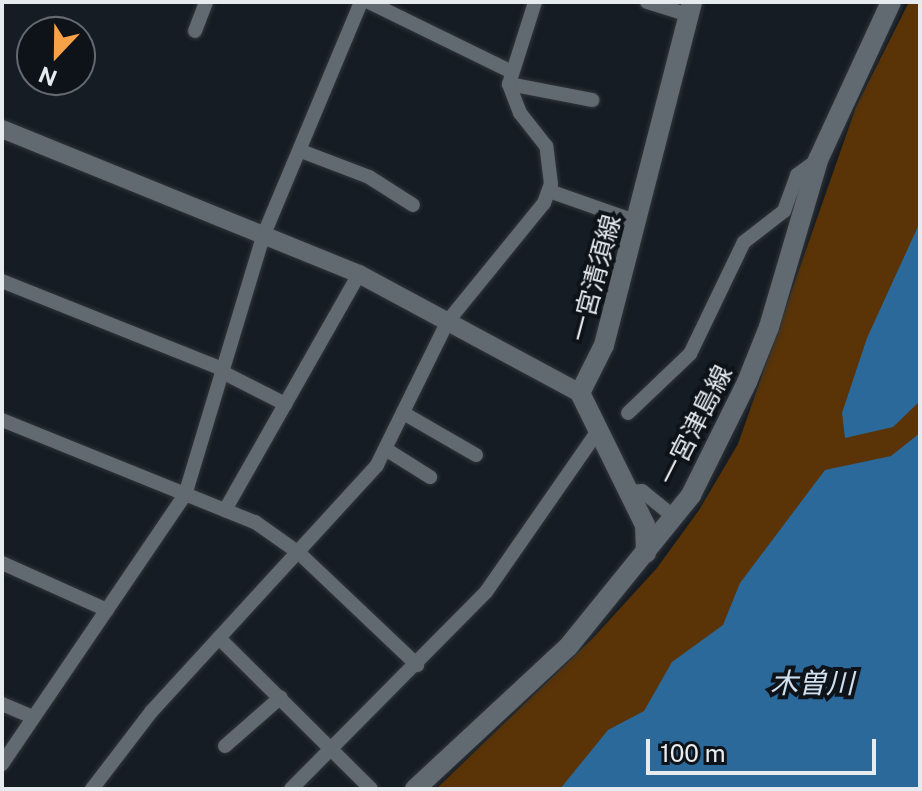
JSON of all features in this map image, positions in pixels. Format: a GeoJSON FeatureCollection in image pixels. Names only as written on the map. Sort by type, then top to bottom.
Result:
{"type":"FeatureCollection","features":[{"type":"Feature","properties":{"kind":"main road","name":"一宮津島線"},"geometry":{"type":"LineString","coordinates":[[415,789],[568,647],[646,553],[712,461],[769,327],[818,160],[891,2]]}},
{"type":"Feature","properties":{"kind":"main road","name":"一宮清須線"},"geometry":{"type":"LineString","coordinates":[[580,393],[604,345],[690,9]]}},
{"type":"Feature","properties":{"kind":"main road"},"geometry":{"type":"LineString","coordinates":[[580,393],[645,525],[646,553]]}},
{"type":"Feature","properties":{"kind":"street"},"geometry":{"type":"LineString","coordinates":[[195,31],[206,2]]}},
{"type":"Feature","properties":{"kind":"street"},"geometry":{"type":"LineString","coordinates":[[2,764],[185,495],[264,234],[361,2]]}},
{"type":"Feature","properties":{"kind":"street"},"geometry":{"type":"LineString","coordinates":[[369,2],[510,78],[592,100]]}},
{"type":"Feature","properties":{"kind":"street"},"geometry":{"type":"LineString","coordinates":[[92,789],[151,712],[299,553],[387,450],[448,321],[549,191],[546,146],[520,113],[510,78],[535,2]]}},
{"type":"Feature","properties":{"kind":"street"},"geometry":{"type":"LineString","coordinates":[[647,2],[690,9]]}},
{"type":"Feature","properties":{"kind":"street"},"geometry":{"type":"LineString","coordinates":[[2,129],[359,274],[580,393]]}},
{"type":"Feature","properties":{"kind":"street"},"geometry":{"type":"LineString","coordinates":[[301,151],[369,177],[413,205]]}},
{"type":"Feature","properties":{"kind":"street"},"geometry":{"type":"LineString","coordinates":[[628,413],[690,354],[744,242],[784,211],[797,175],[818,160]]}},
{"type":"Feature","properties":{"kind":"street"},"geometry":{"type":"LineString","coordinates":[[549,191],[637,222]]}},
{"type":"Feature","properties":{"kind":"street"},"geometry":{"type":"LineString","coordinates":[[225,510],[359,274]]}},
{"type":"Feature","properties":{"kind":"street"},"geometry":{"type":"LineString","coordinates":[[2,281],[222,370],[285,404]]}},
{"type":"Feature","properties":{"kind":"street"},"geometry":{"type":"LineString","coordinates":[[405,414],[476,455]]}},
{"type":"Feature","properties":{"kind":"street"},"geometry":{"type":"LineString","coordinates":[[2,420],[255,522],[299,553],[417,665]]}},
{"type":"Feature","properties":{"kind":"street"},"geometry":{"type":"LineString","coordinates":[[291,789],[329,747],[417,665],[486,592],[598,431]]}},
{"type":"Feature","properties":{"kind":"street"},"geometry":{"type":"LineString","coordinates":[[387,450],[430,477]]}},
{"type":"Feature","properties":{"kind":"street"},"geometry":{"type":"LineString","coordinates":[[631,492],[642,491],[668,512]]}},
{"type":"Feature","properties":{"kind":"street"},"geometry":{"type":"LineString","coordinates":[[2,563],[107,610]]}},
{"type":"Feature","properties":{"kind":"street"},"geometry":{"type":"LineString","coordinates":[[219,638],[371,789]]}},
{"type":"Feature","properties":{"kind":"street"},"geometry":{"type":"LineString","coordinates":[[225,746],[281,697]]}},
{"type":"Feature","properties":{"kind":"street"},"geometry":{"type":"LineString","coordinates":[[2,704],[33,717]]}},
{"type":"Feature","properties":{"kind":"shaded area"},"geometry":{"type":"Polygon","coordinates":[[[909,2],[920,2],[920,451],[694,658],[582,789],[436,789],[593,638],[657,568],[699,510],[738,444],[856,107],[909,2]]]}},
{"type":"Feature","properties":{"kind":"water"},"geometry":{"type":"Polygon","coordinates":[[[920,222],[920,401],[893,427],[845,438],[842,413],[867,338],[920,222]]]}},
{"type":"Feature","properties":{"kind":"water","name":"木曽川"},"geometry":{"type":"Polygon","coordinates":[[[920,433],[920,789],[560,789],[608,730],[644,711],[672,662],[723,625],[740,583],[825,470],[891,456],[920,433]]]}}]}
